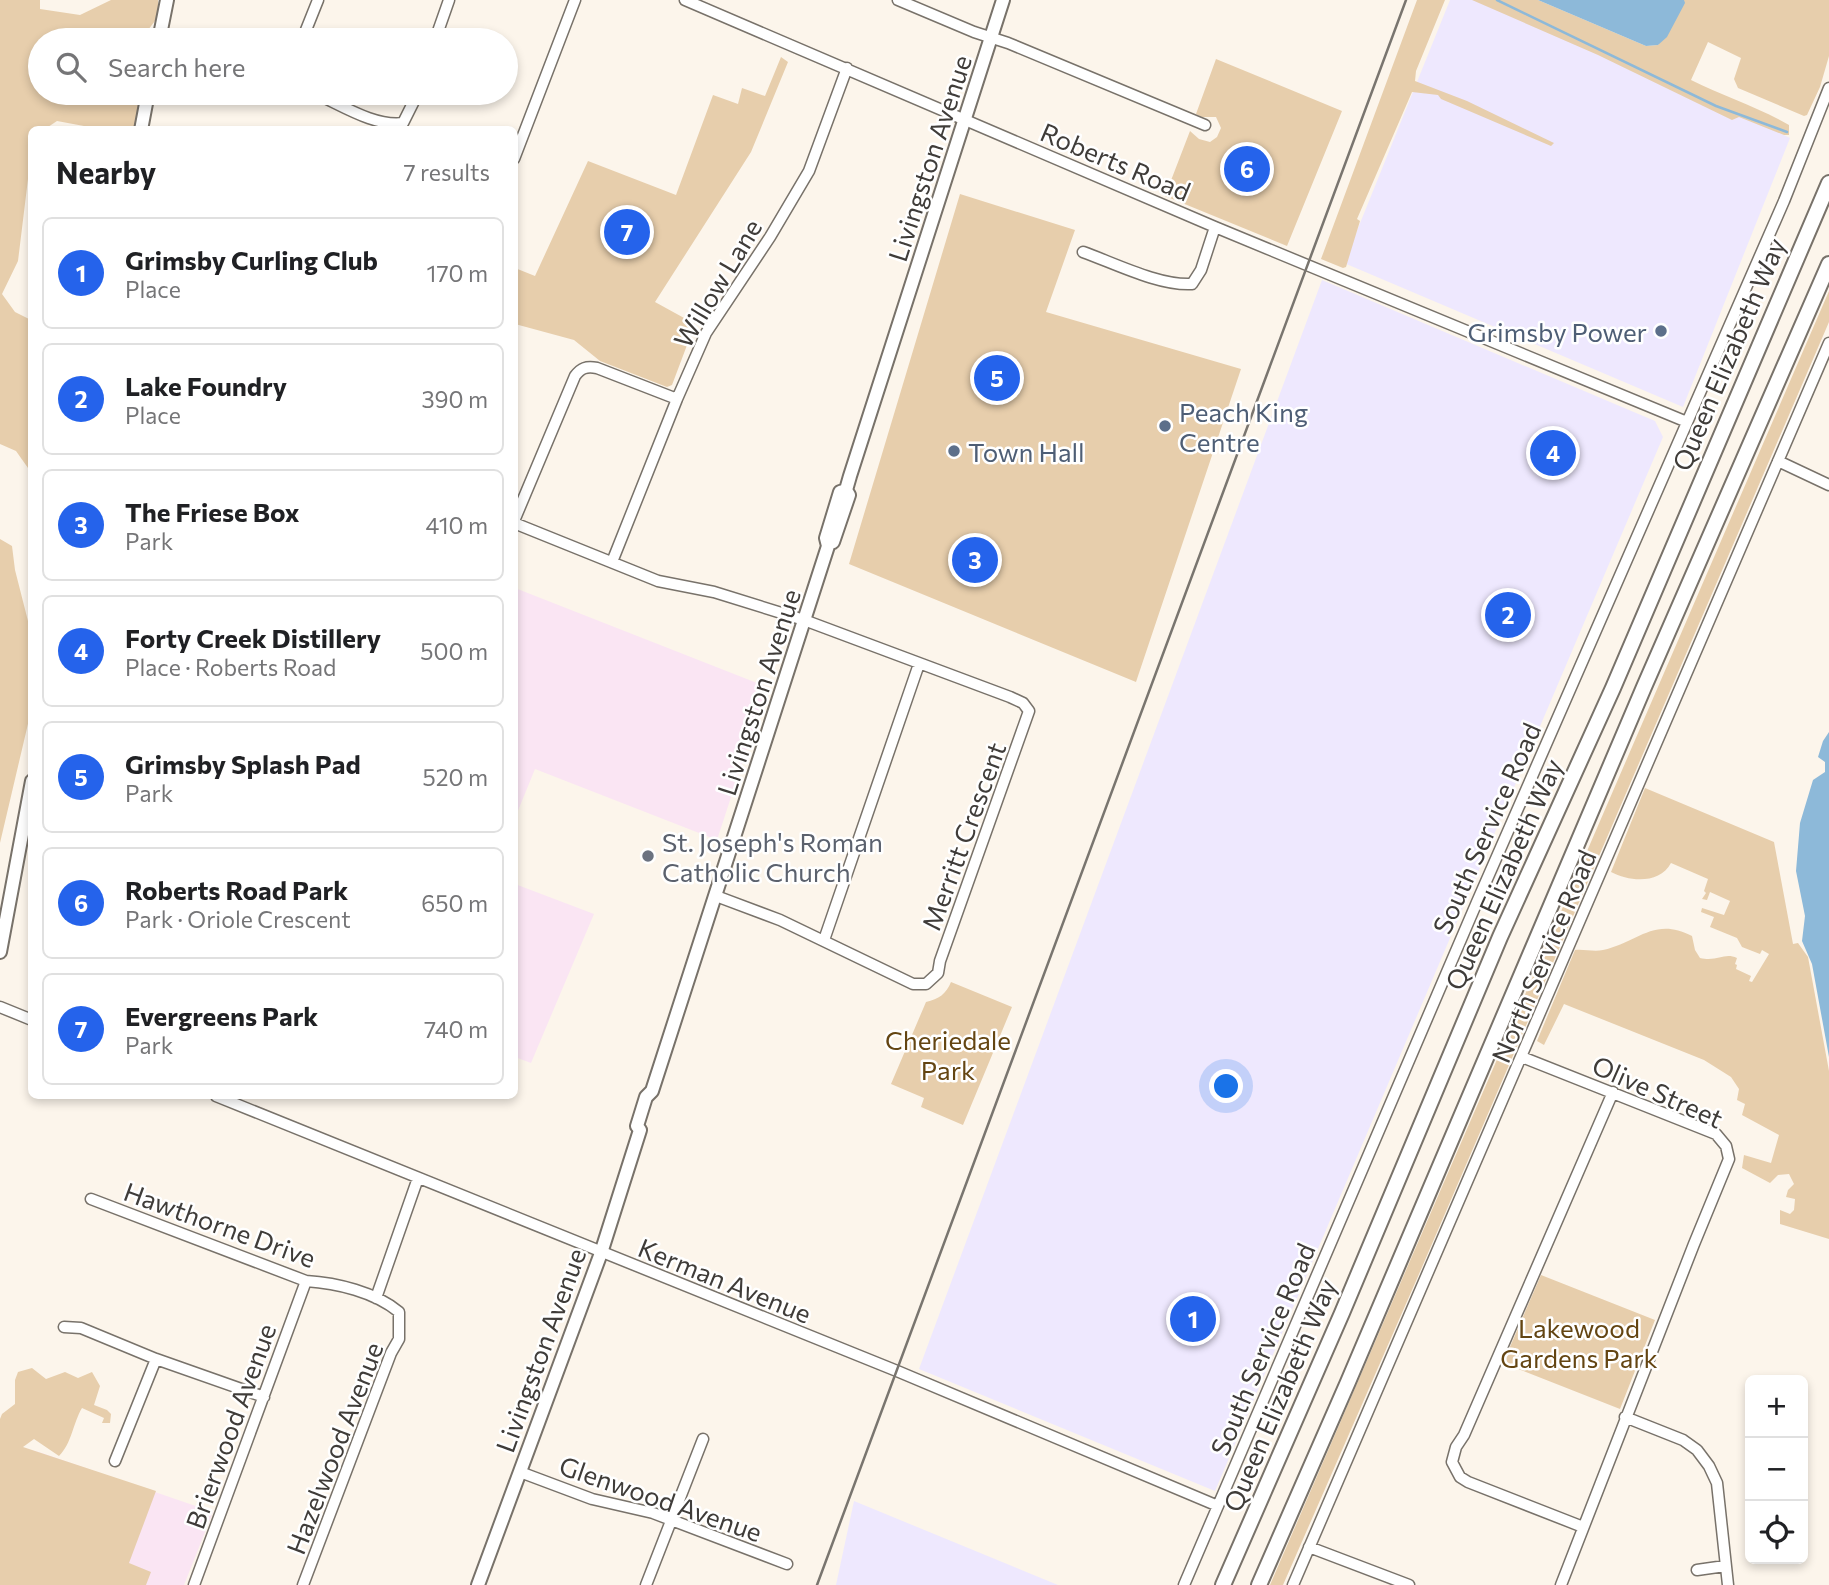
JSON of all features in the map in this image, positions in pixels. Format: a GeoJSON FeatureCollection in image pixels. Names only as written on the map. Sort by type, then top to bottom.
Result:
{"type":"FeatureCollection","features":[{"type":"Feature","properties":{"kind":"highway","name":"Queen Elizabeth Way"},"geometry":{"type":"LineString","coordinates":[[1223,1585],[1342,1313],[1495,949],[1613,688],[1829,183]]}},
{"type":"Feature","properties":{"kind":"highway","name":"Queen Elizabeth Way"},"geometry":{"type":"LineString","coordinates":[[1259,1585],[1633,712],[1829,264]]}},
{"type":"Feature","properties":{"kind":"main road"},"geometry":{"type":"LineString","coordinates":[[161,28],[167,0]]}},
{"type":"Feature","properties":{"kind":"main road","name":"Livingston Avenue"},"geometry":{"type":"LineString","coordinates":[[478,1585],[601,1253],[640,1130],[637,1126],[646,1097],[652,1091],[828,546],[826,538],[840,492],[846,490],[1003,0]]}},
{"type":"Feature","properties":{"kind":"main road"},"geometry":{"type":"LineString","coordinates":[[142,126],[146,105]]}},
{"type":"Feature","properties":{"kind":"main road"},"geometry":{"type":"LineString","coordinates":[[0,952],[28,802]]}},
{"type":"Feature","properties":{"kind":"street"},"geometry":{"type":"LineString","coordinates":[[307,28],[318,0]]}},
{"type":"Feature","properties":{"kind":"street"},"geometry":{"type":"LineString","coordinates":[[439,28],[449,0]]}},
{"type":"Feature","properties":{"kind":"street"},"geometry":{"type":"LineString","coordinates":[[518,149],[575,0]]}},
{"type":"Feature","properties":{"kind":"street","name":"Roberts Road"},"geometry":{"type":"LineString","coordinates":[[685,0],[1215,226],[1687,422]]}},
{"type":"Feature","properties":{"kind":"street"},"geometry":{"type":"LineString","coordinates":[[898,0],[1205,125]]}},
{"type":"Feature","properties":{"kind":"street","name":"Willow Lane"},"geometry":{"type":"LineString","coordinates":[[612,562],[677,399],[715,318],[770,237],[809,171],[847,68]]}},
{"type":"Feature","properties":{"kind":"street","name":"South Service Road"},"geometry":{"type":"LineString","coordinates":[[1184,1585],[1477,902],[1788,190],[1829,88]]}},
{"type":"Feature","properties":{"kind":"street"},"geometry":{"type":"LineString","coordinates":[[341,105],[370,118],[393,124],[403,123],[412,105]]}},
{"type":"Feature","properties":{"kind":"street"},"geometry":{"type":"LineString","coordinates":[[1083,252],[1180,285],[1192,284],[1201,270],[1215,226]]}},
{"type":"Feature","properties":{"kind":"street","name":"North Service Road"},"geometry":{"type":"LineString","coordinates":[[1293,1585],[1829,343]]}},
{"type":"Feature","properties":{"kind":"street"},"geometry":{"type":"LineString","coordinates":[[518,512],[575,376],[580,370],[588,366],[597,368],[677,399]]}},
{"type":"Feature","properties":{"kind":"street"},"geometry":{"type":"LineString","coordinates":[[1778,461],[1829,485]]}},
{"type":"Feature","properties":{"kind":"street","name":"Merritt Crescent"},"geometry":{"type":"LineString","coordinates":[[518,524],[657,581],[714,592],[804,620],[1016,700],[1023,703],[1028,711],[940,961],[939,973],[926,984],[913,984],[780,920],[716,896]]}},
{"type":"Feature","properties":{"kind":"street"},"geometry":{"type":"LineString","coordinates":[[824,940],[919,664]]}},
{"type":"Feature","properties":{"kind":"street"},"geometry":{"type":"LineString","coordinates":[[0,1007],[28,1018]]}},
{"type":"Feature","properties":{"kind":"street","name":"Olive Street"},"geometry":{"type":"LineString","coordinates":[[1522,1057],[1716,1134],[1723,1140],[1729,1152],[1722,1180],[1625,1417],[1561,1585]]}},
{"type":"Feature","properties":{"kind":"street"},"geometry":{"type":"LineString","coordinates":[[1583,1527],[1468,1482],[1460,1477],[1452,1462],[1456,1447],[1613,1093]]}},
{"type":"Feature","properties":{"kind":"street","name":"Kerman Avenue"},"geometry":{"type":"LineString","coordinates":[[223,1099],[897,1371],[1218,1506]]}},
{"type":"Feature","properties":{"kind":"street"},"geometry":{"type":"LineString","coordinates":[[376,1298],[418,1178]]}},
{"type":"Feature","properties":{"kind":"street","name":"Hawthorne Drive"},"geometry":{"type":"LineString","coordinates":[[91,1199],[306,1281],[329,1282],[376,1298]]}},
{"type":"Feature","properties":{"kind":"street","name":"Brierwood Avenue"},"geometry":{"type":"LineString","coordinates":[[194,1585],[306,1281]]}},
{"type":"Feature","properties":{"kind":"street","name":"Hazelwood Avenue"},"geometry":{"type":"LineString","coordinates":[[303,1585],[391,1353],[400,1339],[399,1312],[376,1298]]}},
{"type":"Feature","properties":{"kind":"street"},"geometry":{"type":"LineString","coordinates":[[64,1327],[81,1328],[156,1359],[264,1397]]}},
{"type":"Feature","properties":{"kind":"street"},"geometry":{"type":"LineString","coordinates":[[115,1461],[156,1359]]}},
{"type":"Feature","properties":{"kind":"street"},"geometry":{"type":"LineString","coordinates":[[1625,1417],[1683,1440],[1697,1450],[1709,1466],[1717,1483],[1728,1585]]}},
{"type":"Feature","properties":{"kind":"street"},"geometry":{"type":"LineString","coordinates":[[646,1585],[703,1440]]}},
{"type":"Feature","properties":{"kind":"street","name":"Glenwood Avenue"},"geometry":{"type":"LineString","coordinates":[[520,1472],[592,1500],[653,1513],[787,1564]]}},
{"type":"Feature","properties":{"kind":"street"},"geometry":{"type":"LineString","coordinates":[[1309,1547],[1409,1585]]}},
{"type":"Feature","properties":{"kind":"street"},"geometry":{"type":"LineString","coordinates":[[1697,1570],[1725,1566]]}},
{"type":"Feature","properties":{"kind":"shaded area"},"geometry":{"type":"Polygon","coordinates":[[[1450,0],[1512,0],[1790,138],[1683,407],[1344,263],[1450,0]]]}},
{"type":"Feature","properties":{"kind":"shaded area"},"geometry":{"type":"Polygon","coordinates":[[[1322,280],[1655,421],[1663,437],[1215,1491],[919,1369],[1322,280]]]}},
{"type":"Feature","properties":{"kind":"shaded area"},"geometry":{"type":"Polygon","coordinates":[[[518,589],[767,687],[717,840],[535,769],[518,811],[518,589]]]}},
{"type":"Feature","properties":{"kind":"shaded area"},"geometry":{"type":"Polygon","coordinates":[[[518,885],[594,914],[531,1063],[518,1058],[518,885]]]}},
{"type":"Feature","properties":{"kind":"shaded area"},"geometry":{"type":"Polygon","coordinates":[[[0,1441],[213,1512],[184,1585],[0,1585],[0,1441]]]}},
{"type":"Feature","properties":{"kind":"shaded area"},"geometry":{"type":"Polygon","coordinates":[[[854,1501],[1058,1585],[836,1585],[854,1501]]]}},
{"type":"Feature","properties":{"kind":"green space"},"geometry":{"type":"Polygon","coordinates":[[[0,0],[40,0],[40,9],[80,15],[111,0],[158,0],[158,17],[150,28],[28,28],[28,105],[142,105],[139,126],[84,126],[57,121],[50,126],[28,126],[28,179],[18,261],[2,294],[15,312],[28,318],[28,468],[16,451],[0,444],[0,0]]]}},
{"type":"Feature","properties":{"kind":"green space"},"geometry":{"type":"Polygon","coordinates":[[[1417,0],[1445,0],[1416,71],[1415,81],[1467,101],[1554,143],[1551,146],[1441,99],[1438,95],[1412,92],[1357,219],[1360,221],[1346,267],[1343,268],[1321,259],[1417,0]]]}},
{"type":"Feature","properties":{"kind":"green space"},"geometry":{"type":"Polygon","coordinates":[[[1472,0],[1538,0],[1646,46],[1658,45],[1684,0],[1829,0],[1829,56],[1820,87],[1807,115],[1804,116],[1738,88],[1734,79],[1741,58],[1708,42],[1691,80],[1789,125],[1789,135],[1784,135],[1739,117],[1732,120],[1598,55],[1472,0]]]}},
{"type":"Feature","properties":{"kind":"green space"},"geometry":{"type":"Polygon","coordinates":[[[781,57],[788,62],[751,152],[655,302],[695,324],[672,385],[667,387],[600,361],[574,340],[518,325],[518,269],[535,276],[588,161],[676,195],[713,95],[738,104],[742,88],[765,96],[781,57]]]}},
{"type":"Feature","properties":{"kind":"green space"},"geometry":{"type":"Polygon","coordinates":[[[1216,59],[1342,111],[1287,246],[1165,196],[1190,131],[1199,139],[1210,142],[1217,137],[1221,128],[1216,117],[1196,114],[1216,59]]]}},
{"type":"Feature","properties":{"kind":"green space","name":"Peach King Centre"},"geometry":{"type":"Polygon","coordinates":[[[960,194],[1075,230],[1046,312],[1241,369],[1136,682],[849,564],[960,194]]]}},
{"type":"Feature","properties":{"kind":"green space"},"geometry":{"type":"Polygon","coordinates":[[[1829,291],[1829,322],[1419,1274],[1283,1585],[1270,1585],[1829,291]]]}},
{"type":"Feature","properties":{"kind":"green space"},"geometry":{"type":"Polygon","coordinates":[[[0,539],[12,546],[28,621],[28,724],[0,843],[0,539]]]}},
{"type":"Feature","properties":{"kind":"green space"},"geometry":{"type":"Polygon","coordinates":[[[1645,788],[1774,842],[1793,944],[1798,943],[1808,957],[1829,1071],[1829,1239],[1780,1224],[1780,1210],[1790,1214],[1794,1210],[1795,1199],[1786,1197],[1794,1184],[1789,1174],[1778,1175],[1770,1183],[1742,1168],[1744,1155],[1771,1163],[1779,1135],[1742,1115],[1745,1104],[1737,1100],[1739,1089],[1731,1077],[1704,1060],[1564,1004],[1544,1045],[1537,1041],[1575,950],[1603,950],[1656,930],[1679,931],[1692,936],[1700,958],[1737,958],[1736,969],[1751,976],[1749,981],[1752,982],[1769,954],[1762,950],[1760,954],[1742,947],[1737,938],[1710,927],[1714,917],[1701,912],[1702,908],[1724,915],[1730,901],[1710,892],[1707,900],[1702,899],[1706,893],[1704,891],[1708,879],[1671,863],[1660,875],[1652,878],[1627,878],[1611,872],[1645,788]]]}},
{"type":"Feature","properties":{"kind":"green space","name":"Cheriedale Park"},"geometry":{"type":"Polygon","coordinates":[[[951,982],[1012,1007],[963,1125],[921,1107],[924,1098],[891,1084],[926,1002],[942,995],[951,982]]]}},
{"type":"Feature","properties":{"kind":"green space","name":"Lakewood Gardens Park"},"geometry":{"type":"Polygon","coordinates":[[[1541,1275],[1655,1320],[1620,1409],[1503,1363],[1541,1275]]]}},
{"type":"Feature","properties":{"kind":"green space"},"geometry":{"type":"Polygon","coordinates":[[[32,1368],[46,1379],[65,1372],[78,1378],[92,1372],[100,1386],[94,1405],[111,1414],[110,1423],[102,1423],[104,1418],[82,1408],[67,1445],[59,1456],[34,1439],[23,1447],[156,1491],[129,1563],[151,1572],[146,1585],[0,1585],[0,1419],[2,1414],[15,1404],[15,1380],[18,1372],[32,1368]]]}},
{"type":"Feature","properties":{"kind":"water"},"geometry":{"type":"Polygon","coordinates":[[[1538,0],[1684,0],[1685,3],[1667,37],[1658,45],[1646,46],[1538,0]]]}},
{"type":"Feature","properties":{"kind":"water"},"geometry":{"type":"Polygon","coordinates":[[[1829,732],[1829,1057],[1812,964],[1802,941],[1805,916],[1796,871],[1800,823],[1813,780],[1825,772],[1825,762],[1818,757],[1829,732]]]}},
{"type":"Feature","properties":{"kind":"waterway"},"geometry":{"type":"LineString","coordinates":[[1497,0],[1716,106],[1787,132]]}},
{"type":"Feature","properties":{"kind":"railway"},"geometry":{"type":"LineString","coordinates":[[817,1585],[1406,0]]}},
{"type":"Feature","properties":{"kind":"place","name":"Roberts Road Park"},"geometry":{"type":"Point","coordinates":[1247,169]}},
{"type":"Feature","properties":{"kind":"place","name":"Evergreens Park"},"geometry":{"type":"Point","coordinates":[627,232]}},
{"type":"Feature","properties":{"kind":"place","name":"Grimsby Power"},"geometry":{"type":"Point","coordinates":[1661,331]}},
{"type":"Feature","properties":{"kind":"place","name":"Grimsby Splash Pad"},"geometry":{"type":"Point","coordinates":[997,378]}},
{"type":"Feature","properties":{"kind":"place","name":"Peach King Centre"},"geometry":{"type":"Point","coordinates":[1165,426]}},
{"type":"Feature","properties":{"kind":"place","name":"Town Hall"},"geometry":{"type":"Point","coordinates":[954,451]}},
{"type":"Feature","properties":{"kind":"place","name":"Forty Creek Distillery"},"geometry":{"type":"Point","coordinates":[1553,453]}},
{"type":"Feature","properties":{"kind":"place","name":"The Friese Box"},"geometry":{"type":"Point","coordinates":[975,560]}},
{"type":"Feature","properties":{"kind":"place","name":"Lake Foundry"},"geometry":{"type":"Point","coordinates":[1508,615]}},
{"type":"Feature","properties":{"kind":"place","name":"St. Joseph's Roman Catholic Church"},"geometry":{"type":"Point","coordinates":[648,856]}},
{"type":"Feature","properties":{"kind":"place","name":"Grimsby Curling Club"},"geometry":{"type":"Point","coordinates":[1193,1319]}}]}
